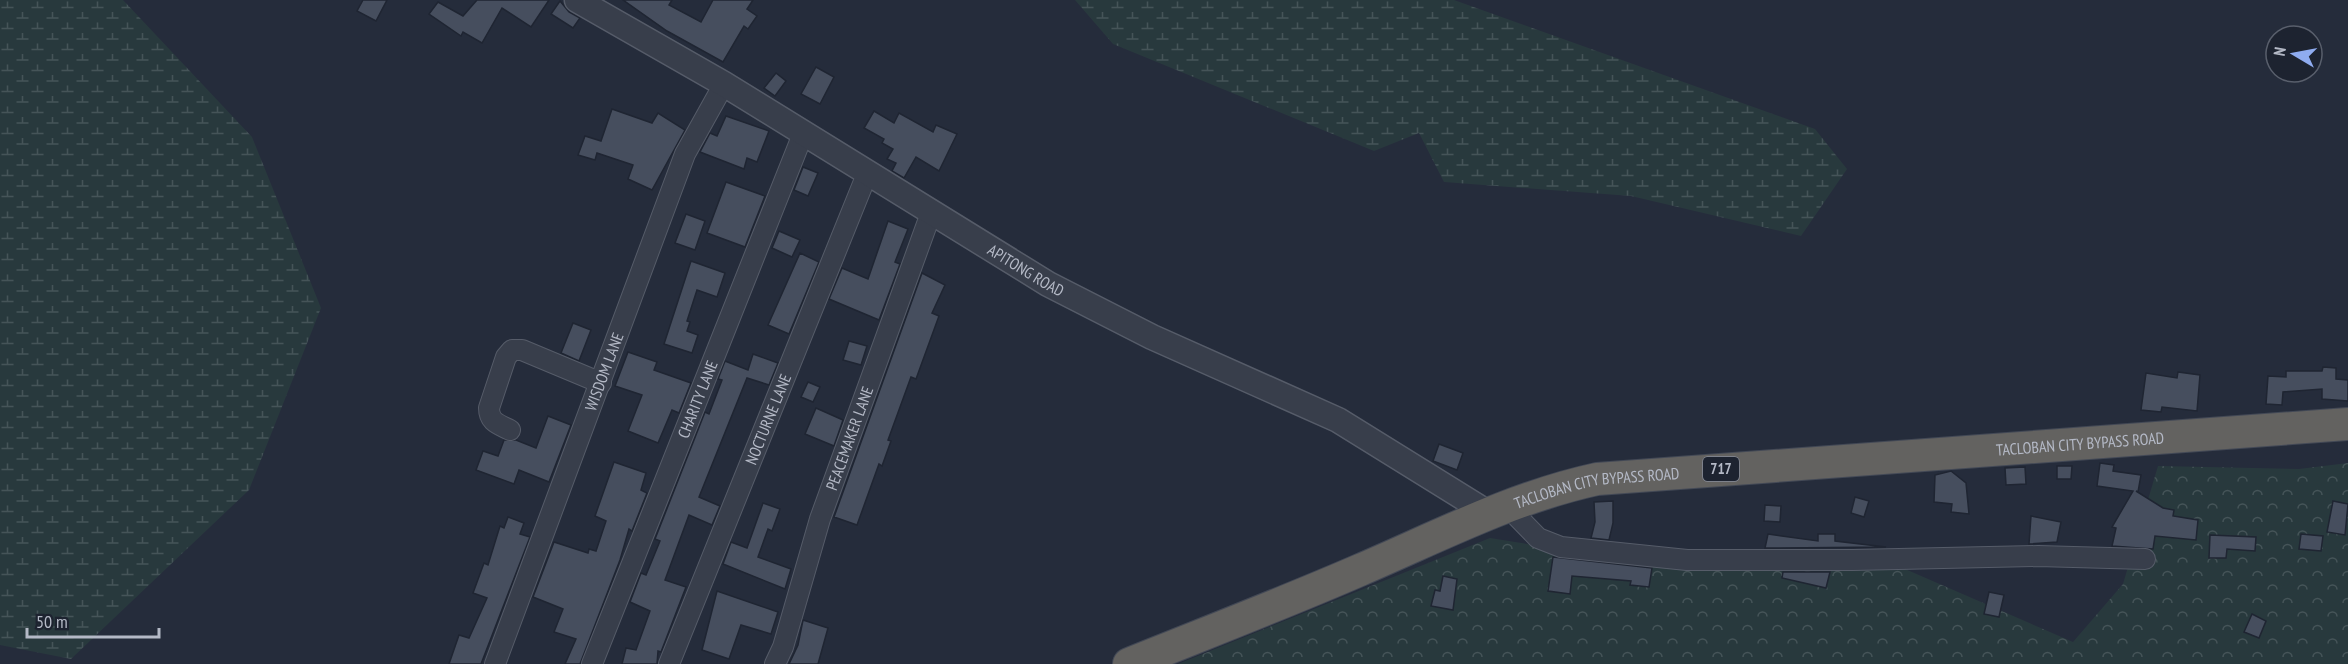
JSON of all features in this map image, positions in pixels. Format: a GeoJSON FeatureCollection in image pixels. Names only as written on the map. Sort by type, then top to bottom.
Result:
{"type":"FeatureCollection","features":[{"type":"Feature","properties":{"kind":"highway","name":"TACLOBAN CITY BYPASS ROAD"},"geometry":{"type":"LineString","coordinates":[[1129,664],[1358,571],[1497,509],[1555,488],[1619,477],[2348,424]]}},
{"type":"Feature","properties":{"kind":"street","name":"APITONG ROAD"},"geometry":{"type":"LineString","coordinates":[[577,0],[724,84],[1048,284],[1131,327],[1338,420],[1497,509]]}},
{"type":"Feature","properties":{"kind":"street","name":"WISDOM LANE"},"geometry":{"type":"LineString","coordinates":[[495,664],[685,154],[724,84]]}},
{"type":"Feature","properties":{"kind":"street","name":"CHARITY LANE"},"geometry":{"type":"LineString","coordinates":[[592,664],[803,134]]}},
{"type":"Feature","properties":{"kind":"street","name":"NOCTURNE LANE"},"geometry":{"type":"LineString","coordinates":[[669,664],[867,174]]}},
{"type":"Feature","properties":{"kind":"street","name":"PEACEMAKER LANE"},"geometry":{"type":"LineString","coordinates":[[776,664],[820,519],[931,213]]}},
{"type":"Feature","properties":{"kind":"street"},"geometry":{"type":"LineString","coordinates":[[510,430],[495,423],[489,417],[489,408],[506,357],[512,350],[522,350],[600,383]]}},
{"type":"Feature","properties":{"kind":"street"},"geometry":{"type":"LineString","coordinates":[[1497,509],[1538,538],[1561,547],[1687,560],[1853,560],[2038,556],[2145,559]]}},
{"type":"Feature","properties":{"kind":"green space"},"geometry":{"type":"Polygon","coordinates":[[[0,0],[123,0],[252,137],[321,308],[249,490],[71,659],[0,645],[0,0]]]}},
{"type":"Feature","properties":{"kind":"green space"},"geometry":{"type":"Polygon","coordinates":[[[1075,0],[1454,0],[1815,129],[1847,169],[1801,236],[1631,196],[1444,182],[1419,133],[1374,151],[1113,44],[1075,0]]]}},
{"type":"Feature","properties":{"kind":"green space"},"geometry":{"type":"Polygon","coordinates":[[[2348,463],[2348,664],[1178,664],[1490,538],[1670,567],[1905,569],[2073,642],[2123,584],[2158,466],[2299,469],[2348,463]]]}},
{"type":"Feature","properties":{"kind":"building"},"geometry":{"type":"Polygon","coordinates":[[[363,0],[387,0],[376,21],[357,11],[363,0]]]}},
{"type":"Feature","properties":{"kind":"building"},"geometry":{"type":"Polygon","coordinates":[[[477,0],[549,0],[531,27],[502,8],[482,43],[463,32],[461,36],[429,14],[438,2],[463,16],[477,0]]]}},
{"type":"Feature","properties":{"kind":"building"},"geometry":{"type":"Polygon","coordinates":[[[623,0],[672,0],[669,5],[701,22],[713,0],[753,0],[747,9],[757,16],[748,29],[744,26],[723,62],[667,31],[623,0]]]}},
{"type":"Feature","properties":{"kind":"building"},"geometry":{"type":"Polygon","coordinates":[[[560,1],[569,12],[580,18],[573,28],[551,14],[560,1]]]}},
{"type":"Feature","properties":{"kind":"building"},"geometry":{"type":"Polygon","coordinates":[[[816,67],[834,77],[820,104],[801,94],[816,67]]]}},
{"type":"Feature","properties":{"kind":"building"},"geometry":{"type":"Polygon","coordinates":[[[776,73],[786,81],[775,96],[764,88],[776,73]]]}},
{"type":"Feature","properties":{"kind":"building"},"geometry":{"type":"Polygon","coordinates":[[[612,109],[652,123],[658,113],[685,130],[652,190],[628,179],[633,165],[597,153],[595,160],[578,155],[585,136],[601,141],[612,109]]]}},
{"type":"Feature","properties":{"kind":"building"},"geometry":{"type":"Polygon","coordinates":[[[874,111],[894,123],[899,113],[933,132],[936,125],[957,134],[939,171],[916,157],[904,178],[892,171],[896,163],[887,159],[893,149],[882,143],[884,139],[864,128],[874,111]]]}},
{"type":"Feature","properties":{"kind":"building"},"geometry":{"type":"Polygon","coordinates":[[[726,116],[769,131],[757,162],[747,158],[744,169],[700,152],[710,133],[717,136],[726,116]]]}},
{"type":"Feature","properties":{"kind":"building"},"geometry":{"type":"Polygon","coordinates":[[[803,167],[818,173],[808,196],[794,190],[803,167]]]}},
{"type":"Feature","properties":{"kind":"building"},"geometry":{"type":"Polygon","coordinates":[[[726,182],[765,196],[745,247],[707,233],[726,182]]]}},
{"type":"Feature","properties":{"kind":"building"},"geometry":{"type":"Polygon","coordinates":[[[686,214],[705,221],[695,250],[675,243],[686,214]]]}},
{"type":"Feature","properties":{"kind":"building"},"geometry":{"type":"Polygon","coordinates":[[[888,221],[908,229],[895,262],[900,264],[879,320],[829,299],[842,268],[868,279],[888,221]]]}},
{"type":"Feature","properties":{"kind":"building"},"geometry":{"type":"Polygon","coordinates":[[[779,231],[800,240],[792,257],[772,248],[779,231]]]}},
{"type":"Feature","properties":{"kind":"building"},"geometry":{"type":"Polygon","coordinates":[[[800,253],[819,262],[789,334],[768,325],[800,253]]]}},
{"type":"Feature","properties":{"kind":"building"},"geometry":{"type":"Polygon","coordinates":[[[691,261],[725,273],[717,297],[697,290],[687,321],[690,322],[687,331],[698,335],[692,353],[664,344],[691,261]]]}},
{"type":"Feature","properties":{"kind":"building"},"geometry":{"type":"Polygon","coordinates":[[[922,273],[945,285],[932,313],[939,316],[916,379],[911,377],[888,440],[891,441],[882,466],[879,464],[857,525],[834,517],[922,273]]]}},
{"type":"Feature","properties":{"kind":"building"},"geometry":{"type":"Polygon","coordinates":[[[573,323],[591,330],[579,361],[561,353],[573,323]]]}},
{"type":"Feature","properties":{"kind":"building"},"geometry":{"type":"Polygon","coordinates":[[[849,341],[867,346],[861,365],[843,360],[849,341]]]}},
{"type":"Feature","properties":{"kind":"building"},"geometry":{"type":"Polygon","coordinates":[[[628,352],[657,362],[654,370],[691,383],[679,413],[672,410],[658,443],[628,431],[642,395],[615,386],[628,352]]]}},
{"type":"Feature","properties":{"kind":"building"},"geometry":{"type":"Polygon","coordinates":[[[753,354],[778,363],[769,385],[747,378],[699,497],[720,506],[712,525],[689,515],[665,580],[686,587],[661,652],[658,651],[657,664],[622,664],[626,648],[636,650],[650,611],[630,602],[641,573],[646,575],[660,541],[655,539],[705,412],[709,414],[722,380],[718,379],[725,361],[748,370],[753,354]]]}},
{"type":"Feature","properties":{"kind":"building"},"geometry":{"type":"Polygon","coordinates":[[[2323,367],[2336,368],[2336,379],[2348,380],[2348,401],[2322,399],[2322,389],[2283,392],[2282,405],[2266,404],[2268,376],[2286,377],[2286,371],[2322,371],[2323,367]]]}},
{"type":"Feature","properties":{"kind":"building"},"geometry":{"type":"Polygon","coordinates":[[[2178,372],[2200,375],[2197,411],[2162,407],[2161,412],[2141,410],[2146,373],[2177,378],[2178,372]]]}},
{"type":"Feature","properties":{"kind":"building"},"geometry":{"type":"Polygon","coordinates":[[[808,382],[820,387],[813,402],[801,397],[808,382]]]}},
{"type":"Feature","properties":{"kind":"building"},"geometry":{"type":"Polygon","coordinates":[[[816,408],[843,420],[834,446],[805,434],[816,408]]]}},
{"type":"Feature","properties":{"kind":"building"},"geometry":{"type":"Polygon","coordinates":[[[548,416],[571,425],[549,482],[519,470],[514,484],[476,470],[483,451],[498,456],[504,440],[516,440],[536,448],[548,416]]]}},
{"type":"Feature","properties":{"kind":"building"},"geometry":{"type":"Polygon","coordinates":[[[1439,444],[1463,453],[1457,470],[1433,461],[1439,444]]]}},
{"type":"Feature","properties":{"kind":"building"},"geometry":{"type":"Polygon","coordinates":[[[614,462],[646,473],[641,490],[647,493],[632,531],[629,529],[620,560],[580,664],[565,664],[576,639],[554,632],[563,609],[533,597],[554,542],[588,553],[589,549],[596,551],[606,521],[595,516],[614,462]]]}},
{"type":"Feature","properties":{"kind":"building"},"geometry":{"type":"Polygon","coordinates":[[[2100,463],[2114,465],[2113,471],[2141,475],[2138,492],[2136,491],[2163,508],[2174,510],[2173,516],[2198,520],[2196,540],[2155,536],[2153,549],[2112,546],[2116,528],[2112,527],[2133,491],[2097,486],[2100,463]]]}},
{"type":"Feature","properties":{"kind":"building"},"geometry":{"type":"Polygon","coordinates":[[[2057,466],[2072,466],[2071,479],[2057,479],[2057,466]]]}},
{"type":"Feature","properties":{"kind":"building"},"geometry":{"type":"Polygon","coordinates":[[[2025,467],[2026,484],[2006,485],[2005,468],[2025,467]]]}},
{"type":"Feature","properties":{"kind":"building"},"geometry":{"type":"Polygon","coordinates":[[[1951,471],[1966,483],[1969,514],[1951,512],[1952,504],[1934,502],[1935,475],[1951,471]]]}},
{"type":"Feature","properties":{"kind":"building"},"geometry":{"type":"Polygon","coordinates":[[[1855,497],[1869,501],[1864,517],[1851,513],[1855,497]]]}},
{"type":"Feature","properties":{"kind":"building"},"geometry":{"type":"Polygon","coordinates":[[[1613,501],[1613,523],[1609,540],[1591,538],[1595,522],[1594,502],[1613,501]]]}},
{"type":"Feature","properties":{"kind":"building"},"geometry":{"type":"Polygon","coordinates":[[[2333,501],[2348,504],[2345,535],[2327,532],[2333,501]]]}},
{"type":"Feature","properties":{"kind":"building"},"geometry":{"type":"Polygon","coordinates":[[[763,503],[780,509],[772,531],[768,529],[758,557],[791,569],[785,589],[723,564],[731,542],[747,548],[763,503]]]}},
{"type":"Feature","properties":{"kind":"building"},"geometry":{"type":"Polygon","coordinates":[[[1765,505],[1781,506],[1780,522],[1764,521],[1765,505]]]}},
{"type":"Feature","properties":{"kind":"building"},"geometry":{"type":"Polygon","coordinates":[[[2031,516],[2061,522],[2057,542],[2029,544],[2031,516]]]}},
{"type":"Feature","properties":{"kind":"building"},"geometry":{"type":"Polygon","coordinates":[[[508,517],[524,523],[520,534],[530,537],[481,664],[449,664],[459,635],[469,638],[487,598],[473,593],[484,563],[488,565],[500,526],[504,528],[508,517]]]}},
{"type":"Feature","properties":{"kind":"building"},"geometry":{"type":"Polygon","coordinates":[[[1768,534],[1818,541],[1818,534],[1835,534],[1835,541],[1886,547],[1765,548],[1768,534]]]}},
{"type":"Feature","properties":{"kind":"building"},"geometry":{"type":"Polygon","coordinates":[[[2301,534],[2323,536],[2321,551],[2299,549],[2301,534]]]}},
{"type":"Feature","properties":{"kind":"building"},"geometry":{"type":"Polygon","coordinates":[[[2210,535],[2256,537],[2255,551],[2227,549],[2226,558],[2209,558],[2210,535]]]}},
{"type":"Feature","properties":{"kind":"building"},"geometry":{"type":"Polygon","coordinates":[[[1553,557],[1652,568],[1649,587],[1630,585],[1631,581],[1572,576],[1570,594],[1548,591],[1553,557]]]}},
{"type":"Feature","properties":{"kind":"building"},"geometry":{"type":"Polygon","coordinates":[[[1783,572],[1830,572],[1826,588],[1782,578],[1783,572]]]}},
{"type":"Feature","properties":{"kind":"building"},"geometry":{"type":"Polygon","coordinates":[[[1443,576],[1457,579],[1453,610],[1431,606],[1435,590],[1440,591],[1443,576]]]}},
{"type":"Feature","properties":{"kind":"building"},"geometry":{"type":"Polygon","coordinates":[[[717,591],[778,612],[771,634],[741,625],[729,659],[702,650],[717,591]]]}},
{"type":"Feature","properties":{"kind":"building"},"geometry":{"type":"Polygon","coordinates":[[[1989,592],[2004,595],[1999,617],[1984,614],[1989,592]]]}},
{"type":"Feature","properties":{"kind":"building"},"geometry":{"type":"Polygon","coordinates":[[[2252,614],[2266,621],[2259,638],[2244,632],[2252,614]]]}},
{"type":"Feature","properties":{"kind":"building"},"geometry":{"type":"Polygon","coordinates":[[[803,620],[828,628],[818,664],[789,664],[798,645],[803,620]]]}}]}
